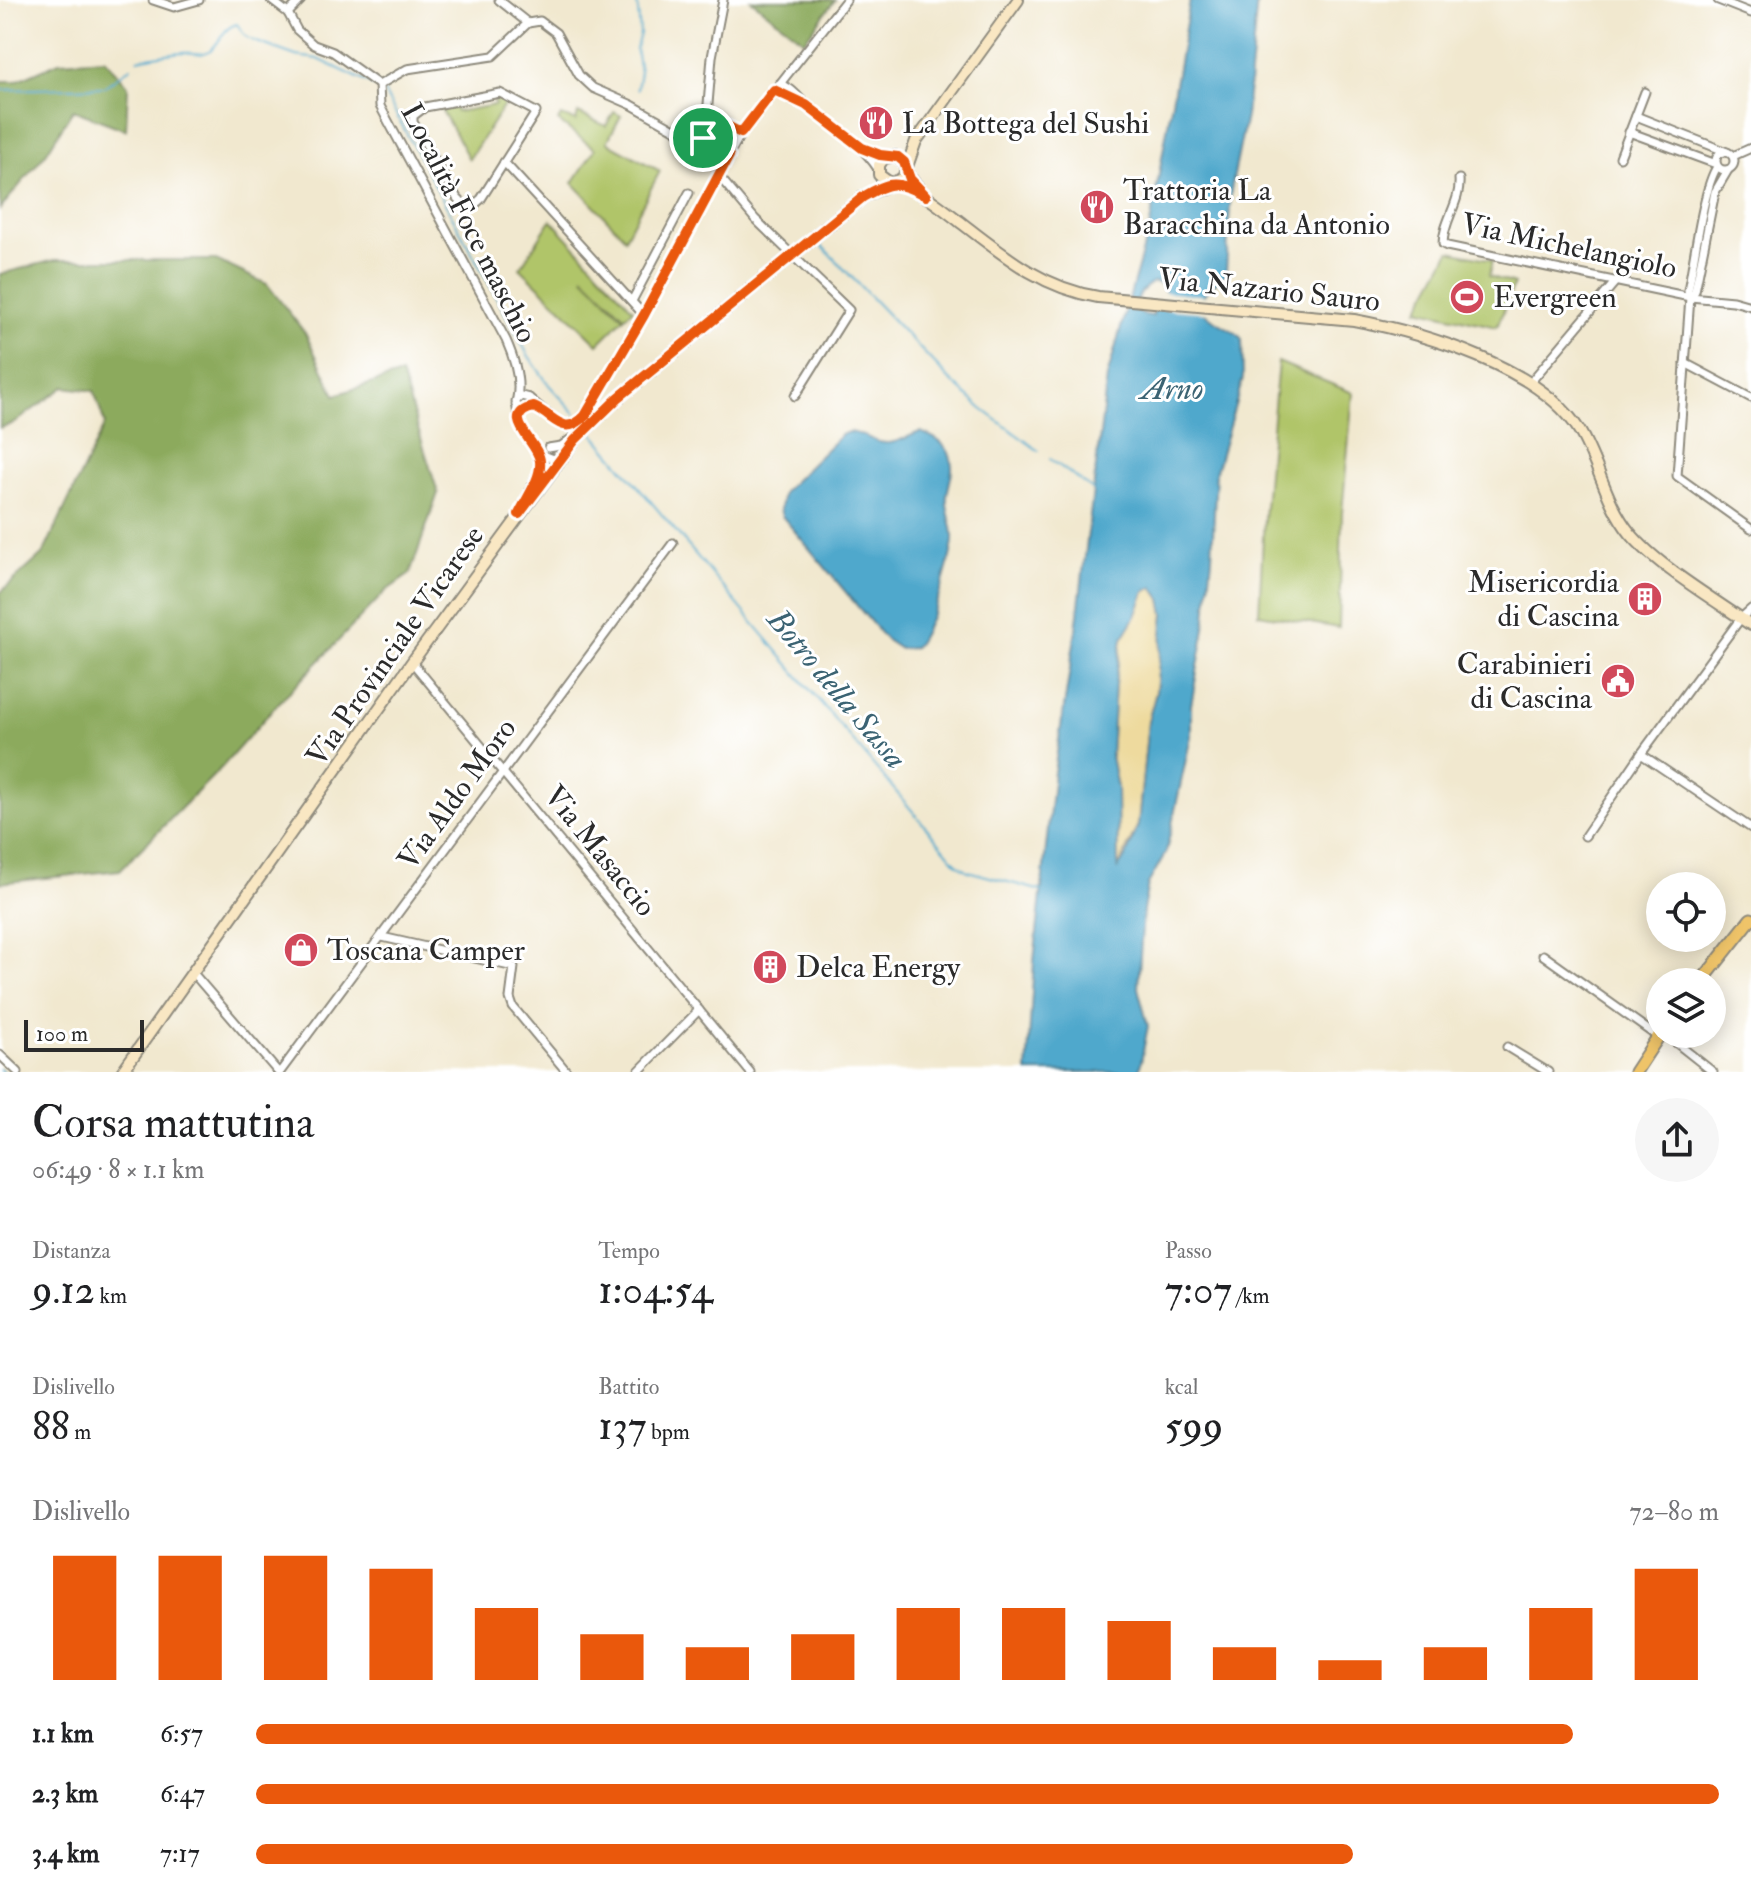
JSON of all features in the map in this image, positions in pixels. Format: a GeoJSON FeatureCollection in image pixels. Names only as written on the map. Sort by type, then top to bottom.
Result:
{"type":"FeatureCollection","features":[{"type":"Feature","properties":{"kind":"main road"},"geometry":{"type":"LineString","coordinates":[[916,141],[881,161],[878,170],[882,179],[893,183],[903,178],[916,141],[1018,0]]}},
{"type":"Feature","properties":{"kind":"main road"},"geometry":{"type":"LineString","coordinates":[[892,156],[904,162],[906,170]]}},
{"type":"Feature","properties":{"kind":"main road","name":"Via Provinciale Vicarese"},"geometry":{"type":"LineString","coordinates":[[863,197],[878,170]]}},
{"type":"Feature","properties":{"kind":"main road","name":"Via Nazario Sauro"},"geometry":{"type":"LineString","coordinates":[[906,170],[926,196]]}},
{"type":"Feature","properties":{"kind":"main road","name":"Via Nazario Sauro"},"geometry":{"type":"LineString","coordinates":[[893,183],[926,196],[1034,276],[1065,290],[1098,297],[1354,320],[1413,333],[1454,347],[1539,388],[1560,406],[1577,428],[1613,509],[1632,536],[1746,622]]}},
{"type":"Feature","properties":{"kind":"main road","name":"Via Provinciale Vicarese"},"geometry":{"type":"LineString","coordinates":[[122,1072],[559,460],[618,398],[863,197],[893,183]]}},
{"type":"Feature","properties":{"kind":"main road"},"geometry":{"type":"LineString","coordinates":[[1712,968],[1751,919]]}},
{"type":"Feature","properties":{"kind":"main road"},"geometry":{"type":"LineString","coordinates":[[1635,1072],[1652,1048]]}},
{"type":"Feature","properties":{"kind":"street"},"geometry":{"type":"LineString","coordinates":[[153,0],[174,7],[199,0]]}},
{"type":"Feature","properties":{"kind":"street"},"geometry":{"type":"LineString","coordinates":[[271,0],[288,13],[297,30],[314,45],[333,52],[379,85],[407,69],[493,56],[528,23],[543,22],[556,33],[579,75],[593,88],[632,105],[687,136],[696,140],[703,138]]}},
{"type":"Feature","properties":{"kind":"street"},"geometry":{"type":"LineString","coordinates":[[288,13],[301,0]]}},
{"type":"Feature","properties":{"kind":"street"},"geometry":{"type":"LineString","coordinates":[[499,0],[528,23]]}},
{"type":"Feature","properties":{"kind":"street"},"geometry":{"type":"LineString","coordinates":[[703,138],[712,57],[723,0]]}},
{"type":"Feature","properties":{"kind":"street"},"geometry":{"type":"LineString","coordinates":[[522,399],[560,424],[571,426],[578,423],[590,409],[741,133],[846,0]]}},
{"type":"Feature","properties":{"kind":"street"},"geometry":{"type":"LineString","coordinates":[[1718,0],[1751,13]]}},
{"type":"Feature","properties":{"kind":"street"},"geometry":{"type":"LineString","coordinates":[[789,72],[789,82],[794,92],[806,105]]}},
{"type":"Feature","properties":{"kind":"street","name":"Località Foce maschio"},"geometry":{"type":"LineString","coordinates":[[379,85],[380,106],[506,340],[514,360],[522,399]]}},
{"type":"Feature","properties":{"kind":"street"},"geometry":{"type":"LineString","coordinates":[[776,87],[794,92]]}},
{"type":"Feature","properties":{"kind":"street"},"geometry":{"type":"LineString","coordinates":[[776,87],[806,105],[862,148],[878,170]]}},
{"type":"Feature","properties":{"kind":"street"},"geometry":{"type":"LineString","coordinates":[[1620,157],[1645,92]]}},
{"type":"Feature","properties":{"kind":"street"},"geometry":{"type":"LineString","coordinates":[[500,93],[536,112],[504,162],[476,204],[470,207],[463,204],[413,122],[414,114],[436,105],[500,93]]}},
{"type":"Feature","properties":{"kind":"street"},"geometry":{"type":"LineString","coordinates":[[707,116],[741,133]]}},
{"type":"Feature","properties":{"kind":"street"},"geometry":{"type":"LineString","coordinates":[[1636,116],[1730,154],[1734,164],[1715,192],[1695,291],[1690,297]]}},
{"type":"Feature","properties":{"kind":"street"},"geometry":{"type":"LineString","coordinates":[[1629,132],[1728,170]]}},
{"type":"Feature","properties":{"kind":"street"},"geometry":{"type":"LineString","coordinates":[[703,138],[729,156]]}},
{"type":"Feature","properties":{"kind":"street"},"geometry":{"type":"LineString","coordinates":[[862,148],[892,156]]}},
{"type":"Feature","properties":{"kind":"street"},"geometry":{"type":"LineString","coordinates":[[1751,148],[1717,156],[1703,216],[1688,290],[1690,297],[1677,476],[1751,529]]}},
{"type":"Feature","properties":{"kind":"street"},"geometry":{"type":"LineString","coordinates":[[504,162],[644,315]]}},
{"type":"Feature","properties":{"kind":"street"},"geometry":{"type":"LineString","coordinates":[[718,175],[755,219],[849,310],[795,396]]}},
{"type":"Feature","properties":{"kind":"street","name":"Via Michelangiolo"},"geometry":{"type":"LineString","coordinates":[[1459,179],[1459,190],[1444,232],[1443,244],[1690,297],[1751,306]]}},
{"type":"Feature","properties":{"kind":"street"},"geometry":{"type":"LineString","coordinates":[[632,301],[689,193]]}},
{"type":"Feature","properties":{"kind":"street"},"geometry":{"type":"LineString","coordinates":[[1534,378],[1616,281]]}},
{"type":"Feature","properties":{"kind":"street"},"geometry":{"type":"LineString","coordinates":[[1685,363],[1751,398]]}},
{"type":"Feature","properties":{"kind":"street"},"geometry":{"type":"LineString","coordinates":[[519,421],[530,404],[522,399]]}},
{"type":"Feature","properties":{"kind":"street"},"geometry":{"type":"LineString","coordinates":[[519,514],[540,470],[536,448],[520,427],[522,399]]}},
{"type":"Feature","properties":{"kind":"street"},"geometry":{"type":"LineString","coordinates":[[526,409],[539,408]]}},
{"type":"Feature","properties":{"kind":"street"},"geometry":{"type":"LineString","coordinates":[[548,448],[565,444],[595,420]]}},
{"type":"Feature","properties":{"kind":"street"},"geometry":{"type":"LineString","coordinates":[[527,435],[548,448],[559,460]]}},
{"type":"Feature","properties":{"kind":"street"},"geometry":{"type":"LineString","coordinates":[[536,448],[546,457],[559,460]]}},
{"type":"Feature","properties":{"kind":"street","name":"Via Aldo Moro"},"geometry":{"type":"LineString","coordinates":[[279,1072],[673,543]]}},
{"type":"Feature","properties":{"kind":"street"},"geometry":{"type":"LineString","coordinates":[[1585,836],[1641,754],[1746,622],[1751,609]]}},
{"type":"Feature","properties":{"kind":"street","name":"Via Masaccio"},"geometry":{"type":"LineString","coordinates":[[412,662],[750,1072]]}},
{"type":"Feature","properties":{"kind":"street"},"geometry":{"type":"LineString","coordinates":[[1641,754],[1751,828]]}},
{"type":"Feature","properties":{"kind":"street"},"geometry":{"type":"LineString","coordinates":[[382,937],[514,967],[510,998],[513,1007],[567,1072]]}},
{"type":"Feature","properties":{"kind":"street"},"geometry":{"type":"LineString","coordinates":[[1543,955],[1646,1025]]}},
{"type":"Feature","properties":{"kind":"street"},"geometry":{"type":"LineString","coordinates":[[193,973],[279,1072]]}},
{"type":"Feature","properties":{"kind":"street"},"geometry":{"type":"LineString","coordinates":[[638,1072],[699,1010]]}},
{"type":"Feature","properties":{"kind":"street"},"geometry":{"type":"LineString","coordinates":[[1507,1047],[1548,1072]]}},
{"type":"Feature","properties":{"kind":"street"},"geometry":{"type":"LineString","coordinates":[[1679,1048],[1713,1072]]}},
{"type":"Feature","properties":{"kind":"street"},"geometry":{"type":"LineString","coordinates":[[0,1055],[18,1072]]}},
{"type":"Feature","properties":{"kind":"green space"},"geometry":{"type":"Polygon","coordinates":[[[751,0],[835,0],[804,41],[751,0]]]}},
{"type":"Feature","properties":{"kind":"green space"},"geometry":{"type":"Polygon","coordinates":[[[105,59],[128,86],[126,130],[73,110],[47,152],[0,209],[0,81],[16,81],[59,62],[105,59]]]}},
{"type":"Feature","properties":{"kind":"green space"},"geometry":{"type":"Polygon","coordinates":[[[494,98],[507,101],[469,159],[441,109],[454,106],[456,112],[495,105],[494,98]]]}},
{"type":"Feature","properties":{"kind":"green space"},"geometry":{"type":"Polygon","coordinates":[[[614,112],[621,116],[607,142],[660,171],[625,238],[573,183],[595,149],[558,121],[561,116],[576,121],[578,113],[606,126],[614,112]]]}},
{"type":"Feature","properties":{"kind":"green space"},"geometry":{"type":"Polygon","coordinates":[[[551,220],[633,309],[625,317],[583,276],[624,318],[598,344],[520,268],[551,220]]]}},
{"type":"Feature","properties":{"kind":"green space","name":"Evergreen"},"geometry":{"type":"Polygon","coordinates":[[[1450,251],[1492,260],[1489,276],[1514,284],[1497,327],[1418,309],[1450,251]]]}},
{"type":"Feature","properties":{"kind":"green space"},"geometry":{"type":"Polygon","coordinates":[[[55,260],[216,260],[267,284],[305,333],[335,395],[401,374],[438,493],[410,574],[386,591],[222,767],[120,870],[0,883],[0,593],[43,554],[105,424],[94,391],[64,387],[14,423],[0,428],[0,274],[55,260]]]}},
{"type":"Feature","properties":{"kind":"green space"},"geometry":{"type":"Polygon","coordinates":[[[1278,362],[1353,393],[1342,513],[1339,628],[1259,614],[1278,362]]]}},
{"type":"Feature","properties":{"kind":"sand"},"geometry":{"type":"Polygon","coordinates":[[[1153,587],[1161,599],[1164,614],[1156,692],[1148,722],[1138,825],[1118,868],[1117,788],[1111,756],[1115,683],[1122,639],[1136,616],[1145,592],[1153,587]]]}},
{"type":"Feature","properties":{"kind":"water","name":"Arno"},"geometry":{"type":"Polygon","coordinates":[[[1190,0],[1257,0],[1246,116],[1231,190],[1226,272],[1206,292],[1202,303],[1208,316],[1242,339],[1243,378],[1216,471],[1212,558],[1205,628],[1191,705],[1191,736],[1166,852],[1148,884],[1143,910],[1138,988],[1148,1026],[1139,1072],[1027,1072],[1034,961],[1054,772],[1076,630],[1107,377],[1150,225],[1190,0]],[[1153,282],[1138,298],[1137,306],[1141,314],[1153,316],[1154,308],[1161,308],[1164,288],[1153,282]],[[1153,587],[1145,592],[1136,616],[1122,639],[1115,684],[1111,756],[1117,788],[1118,868],[1126,857],[1138,825],[1148,722],[1156,692],[1164,614],[1161,599],[1153,587]]]}},
{"type":"Feature","properties":{"kind":"water"},"geometry":{"type":"Polygon","coordinates":[[[848,432],[888,443],[920,432],[940,442],[951,459],[947,502],[953,533],[952,548],[932,614],[913,648],[900,649],[885,639],[782,516],[783,492],[841,435],[848,432]]]}},
{"type":"Feature","properties":{"kind":"pier"},"geometry":{"type":"Polygon","coordinates":[[[1162,292],[1208,296],[1206,306],[1210,313],[1150,308],[1160,302],[1162,292]]]}},
{"type":"Feature","properties":{"kind":"waterway"},"geometry":{"type":"LineString","coordinates":[[637,0],[640,33],[636,49],[640,72],[637,89]]}},
{"type":"Feature","properties":{"kind":"waterway","name":"Botro della Sassa"},"geometry":{"type":"LineString","coordinates":[[138,59],[178,52],[204,53],[214,47],[231,26],[237,24],[245,36],[254,41],[296,56],[318,59],[373,85]]}},
{"type":"Feature","properties":{"kind":"waterway","name":"Botro della Sassa"},"geometry":{"type":"LineString","coordinates":[[0,90],[104,87],[131,67]]}},
{"type":"Feature","properties":{"kind":"waterway","name":"Botro della Sassa"},"geometry":{"type":"LineString","coordinates":[[384,92],[528,355],[549,385],[576,414]]}},
{"type":"Feature","properties":{"kind":"waterway"},"geometry":{"type":"LineString","coordinates":[[820,244],[951,381],[982,409],[1039,451]]}},
{"type":"Feature","properties":{"kind":"waterway","name":"Botro della Sassa"},"geometry":{"type":"LineString","coordinates":[[592,432],[958,865],[968,871],[1041,891]]}},
{"type":"Feature","properties":{"kind":"waterway"},"geometry":{"type":"LineString","coordinates":[[1050,459],[1093,490]]}},
{"type":"Feature","properties":{"kind":"waterway"},"geometry":{"type":"LineString","coordinates":[[0,1069],[3,1072]]}},
{"type":"Feature","properties":{"kind":"place","name":"La Bottega del Sushi"},"geometry":{"type":"Point","coordinates":[876,123]}},
{"type":"Feature","properties":{"kind":"place","name":"Trattoria La Baracchina da Antonio"},"geometry":{"type":"Point","coordinates":[1097,207]}},
{"type":"Feature","properties":{"kind":"place","name":"Evergreen"},"geometry":{"type":"Point","coordinates":[1467,297]}},
{"type":"Feature","properties":{"kind":"place","name":"Misericordia di Cascina"},"geometry":{"type":"Point","coordinates":[1645,599]}},
{"type":"Feature","properties":{"kind":"place","name":"Carabinieri di Cascina"},"geometry":{"type":"Point","coordinates":[1618,681]}},
{"type":"Feature","properties":{"kind":"place","name":"Toscana Camper"},"geometry":{"type":"Point","coordinates":[301,950]}},
{"type":"Feature","properties":{"kind":"place","name":"Delca Energy"},"geometry":{"type":"Point","coordinates":[770,967]}},
{"type":"Feature","properties":{"kind":"route"},"geometry":{"type":"LineString","coordinates":[[774,90],[806,105],[862,148],[880,155],[898,157],[904,162],[910,179],[926,196],[897,182],[884,185],[863,197],[618,398],[575,440],[519,514],[541,463],[536,448],[520,427],[520,416],[534,407],[560,424],[571,426],[578,423],[590,409],[729,156],[703,138],[707,116],[741,133],[774,90]]}}]}
